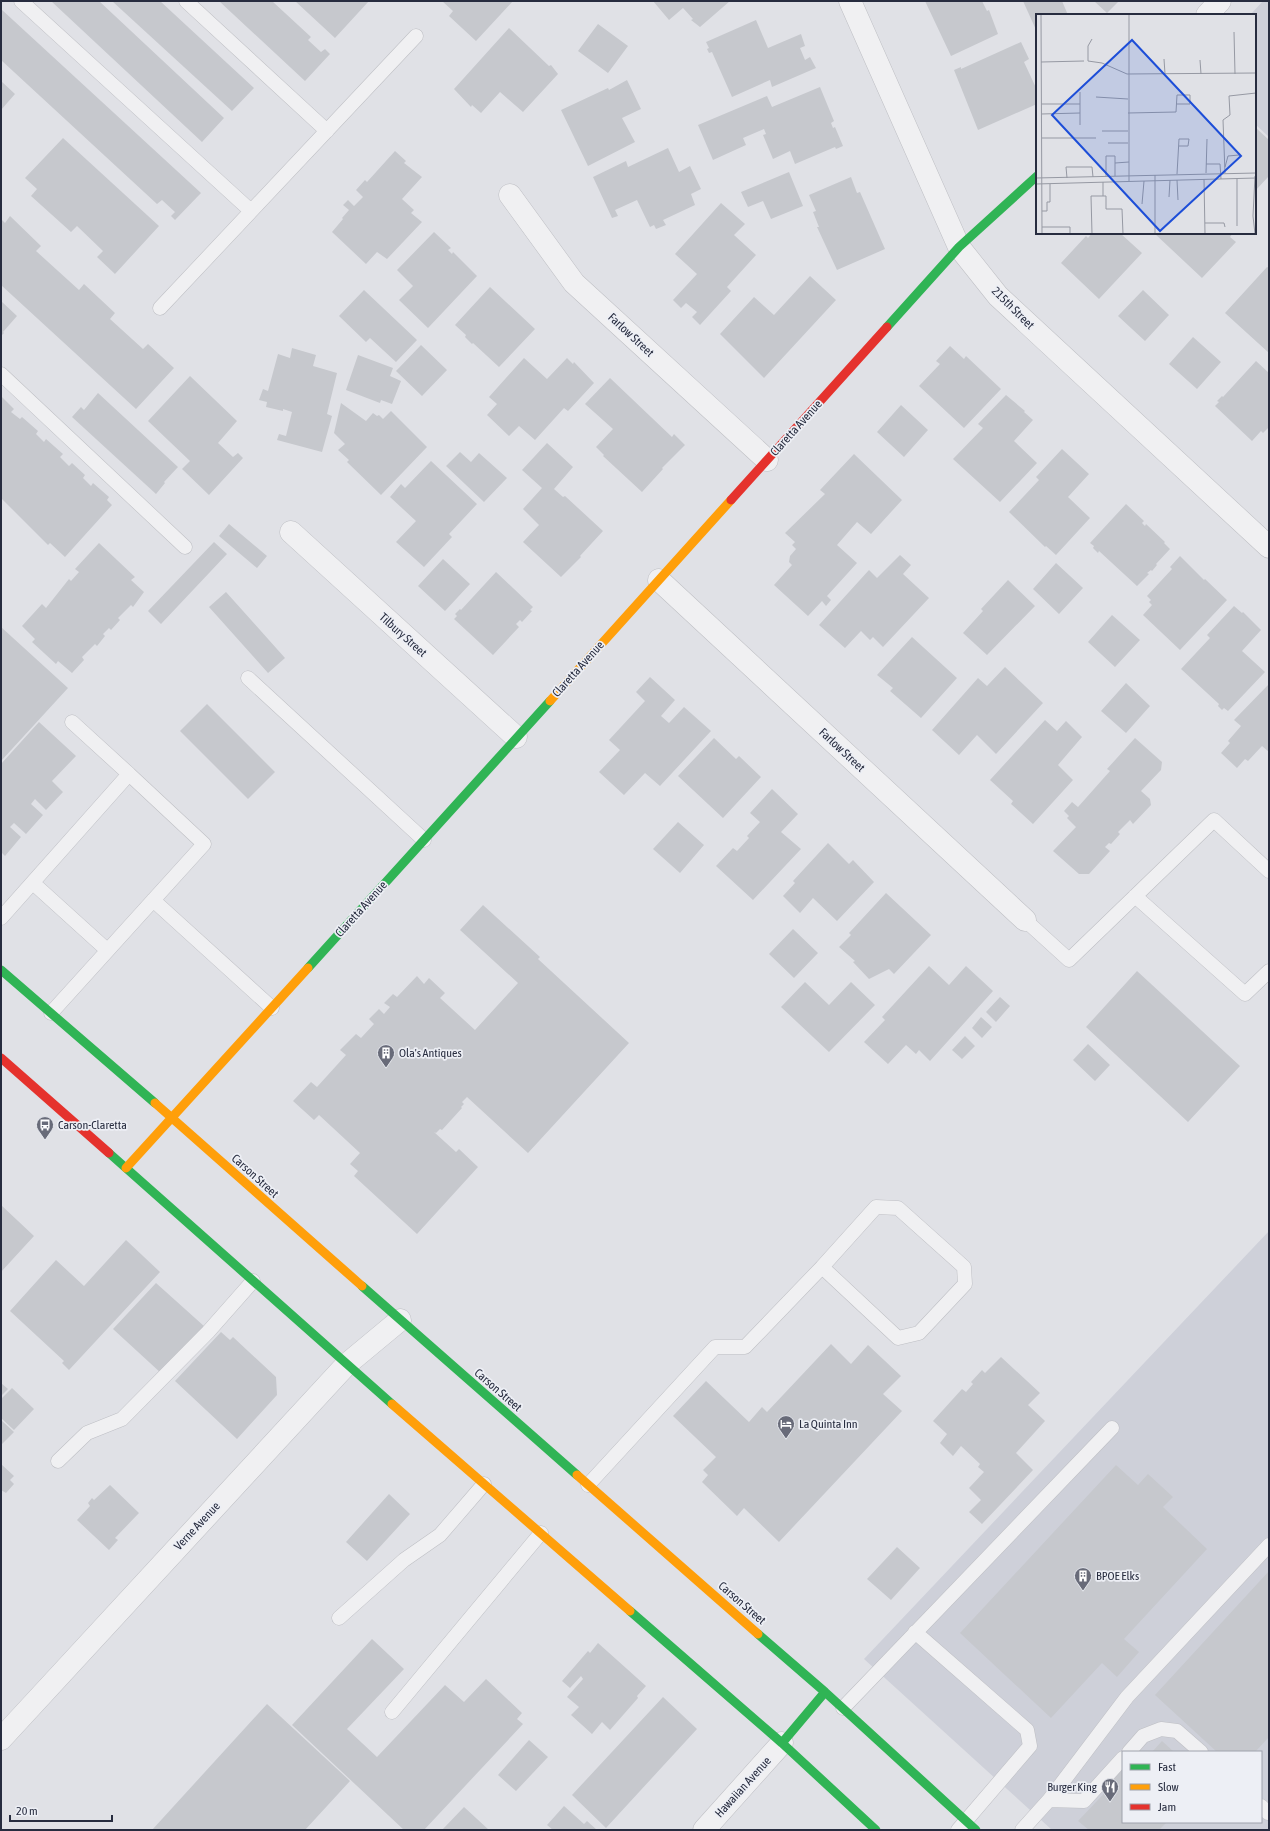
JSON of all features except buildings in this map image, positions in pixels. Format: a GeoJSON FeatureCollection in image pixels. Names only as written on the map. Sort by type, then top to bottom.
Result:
{"type":"FeatureCollection","features":[{"type":"Feature","properties":{"kind":"main road","name":"Claretta Avenue"},"geometry":{"type":"LineString","coordinates":[[126,1168],[959,247],[1036,177]]}},
{"type":"Feature","properties":{"kind":"main road","name":"Carson Street"},"geometry":{"type":"LineString","coordinates":[[1,970],[172,1118],[825,1692],[967,1827]]}},
{"type":"Feature","properties":{"kind":"main road"},"geometry":{"type":"LineString","coordinates":[[1,1058],[347,1364],[782,1744],[876,1830]]}},
{"type":"Feature","properties":{"kind":"main road"},"geometry":{"type":"LineString","coordinates":[[782,1744],[825,1692]]}},
{"type":"Feature","properties":{"kind":"street","name":"215th Street"},"geometry":{"type":"LineString","coordinates":[[850,1],[959,247],[998,296],[1269,547]]}},
{"type":"Feature","properties":{"kind":"street"},"geometry":{"type":"LineString","coordinates":[[1208,14],[1220,1]]}},
{"type":"Feature","properties":{"kind":"street","name":"Farlow Street"},"geometry":{"type":"LineString","coordinates":[[510,195],[574,283],[767,460]]}},
{"type":"Feature","properties":{"kind":"street","name":"Tilbury Street"},"geometry":{"type":"LineString","coordinates":[[291,532],[516,738]]}},
{"type":"Feature","properties":{"kind":"street","name":"Farlow Street"},"geometry":{"type":"LineString","coordinates":[[659,580],[1025,920]]}},
{"type":"Feature","properties":{"kind":"street","name":"Verne Avenue"},"geometry":{"type":"LineString","coordinates":[[1,1739],[347,1364],[400,1320]]}},
{"type":"Feature","properties":{"kind":"street","name":"Hawaiian Avenue"},"geometry":{"type":"LineString","coordinates":[[704,1830],[782,1744]]}},
{"type":"Feature","properties":{"kind":"lane"},"geometry":{"type":"LineString","coordinates":[[21,1],[251,211]]}},
{"type":"Feature","properties":{"kind":"lane"},"geometry":{"type":"LineString","coordinates":[[186,1],[327,130]]}},
{"type":"Feature","properties":{"kind":"lane"},"geometry":{"type":"LineString","coordinates":[[160,308],[416,36]]}},
{"type":"Feature","properties":{"kind":"lane"},"geometry":{"type":"LineString","coordinates":[[1,374],[185,548]]}},
{"type":"Feature","properties":{"kind":"lane"},"geometry":{"type":"LineString","coordinates":[[248,678],[424,840]]}},
{"type":"Feature","properties":{"kind":"lane"},"geometry":{"type":"LineString","coordinates":[[51,1013],[204,844],[72,722]]}},
{"type":"Feature","properties":{"kind":"lane"},"geometry":{"type":"LineString","coordinates":[[1,918],[129,774]]}},
{"type":"Feature","properties":{"kind":"lane"},"geometry":{"type":"LineString","coordinates":[[1025,920],[1069,960],[1214,820],[1269,871]]}},
{"type":"Feature","properties":{"kind":"lane"},"geometry":{"type":"LineString","coordinates":[[33,882],[107,950]]}},
{"type":"Feature","properties":{"kind":"lane"},"geometry":{"type":"LineString","coordinates":[[1135,896],[1245,994],[1269,971]]}},
{"type":"Feature","properties":{"kind":"lane"},"geometry":{"type":"LineString","coordinates":[[153,900],[272,1008]]}},
{"type":"Feature","properties":{"kind":"lane"},"geometry":{"type":"LineString","coordinates":[[588,1485],[715,1347],[745,1348],[876,1208],[898,1208],[964,1267],[965,1284],[919,1333],[898,1338],[822,1267]]}},
{"type":"Feature","properties":{"kind":"lane"},"geometry":{"type":"LineString","coordinates":[[58,1461],[87,1433],[122,1419],[208,1332],[253,1280]]}},
{"type":"Feature","properties":{"kind":"lane"},"geometry":{"type":"LineString","coordinates":[[843,1708],[1112,1428]]}},
{"type":"Feature","properties":{"kind":"lane"},"geometry":{"type":"LineString","coordinates":[[339,1618],[404,1560],[440,1535],[484,1484]]}},
{"type":"Feature","properties":{"kind":"lane"},"geometry":{"type":"LineString","coordinates":[[392,1712],[540,1533]]}},
{"type":"Feature","properties":{"kind":"lane"},"geometry":{"type":"LineString","coordinates":[[1022,1830],[1049,1800],[1127,1697],[1269,1545]]}},
{"type":"Feature","properties":{"kind":"lane"},"geometry":{"type":"LineString","coordinates":[[916,1632],[1027,1730],[1030,1746],[967,1827]]}},
{"type":"Feature","properties":{"kind":"lane"},"geometry":{"type":"LineString","coordinates":[[1130,1751],[1143,1736],[1161,1729],[1177,1731],[1200,1751]]}},
{"type":"Feature","properties":{"kind":"lane"},"geometry":{"type":"LineString","coordinates":[[1049,1800],[1084,1801],[1122,1759]]}},
{"type":"Feature","properties":{"kind":"shaded area"},"geometry":{"type":"Polygon","coordinates":[[[1263,1],[1269,1],[1269,137],[1256,125],[1256,14],[1251,14],[1263,1]]]}},
{"type":"Feature","properties":{"kind":"shaded area"},"geometry":{"type":"Polygon","coordinates":[[[1269,1231],[1269,1830],[1052,1830],[864,1659],[1269,1231]]]}},
{"type":"Feature","properties":{"kind":"traffic: fast"},"geometry":{"type":"LineString","coordinates":[[887,327],[959,247],[1036,177]]}},
{"type":"Feature","properties":{"kind":"traffic: fast"},"geometry":{"type":"LineString","coordinates":[[308,968],[550,701]]}},
{"type":"Feature","properties":{"kind":"traffic: fast"},"geometry":{"type":"LineString","coordinates":[[1,970],[155,1103]]}},
{"type":"Feature","properties":{"kind":"traffic: fast"},"geometry":{"type":"LineString","coordinates":[[109,1153],[392,1404]]}},
{"type":"Feature","properties":{"kind":"traffic: fast"},"geometry":{"type":"LineString","coordinates":[[362,1286],[577,1475]]}},
{"type":"Feature","properties":{"kind":"traffic: fast"},"geometry":{"type":"LineString","coordinates":[[630,1611],[782,1743],[876,1830]]}},
{"type":"Feature","properties":{"kind":"traffic: fast"},"geometry":{"type":"LineString","coordinates":[[758,1634],[825,1692],[976,1830]]}},
{"type":"Feature","properties":{"kind":"traffic: fast"},"geometry":{"type":"LineString","coordinates":[[782,1743],[825,1692]]}},
{"type":"Feature","properties":{"kind":"traffic: slow"},"geometry":{"type":"LineString","coordinates":[[550,701],[731,500]]}},
{"type":"Feature","properties":{"kind":"traffic: slow"},"geometry":{"type":"LineString","coordinates":[[126,1168],[308,968]]}},
{"type":"Feature","properties":{"kind":"traffic: slow"},"geometry":{"type":"LineString","coordinates":[[155,1103],[362,1286]]}},
{"type":"Feature","properties":{"kind":"traffic: slow"},"geometry":{"type":"LineString","coordinates":[[392,1404],[630,1611]]}},
{"type":"Feature","properties":{"kind":"traffic: slow"},"geometry":{"type":"LineString","coordinates":[[577,1475],[758,1634]]}},
{"type":"Feature","properties":{"kind":"traffic: jam"},"geometry":{"type":"LineString","coordinates":[[731,500],[887,327]]}},
{"type":"Feature","properties":{"kind":"traffic: jam"},"geometry":{"type":"LineString","coordinates":[[1,1058],[109,1153]]}},
{"type":"Feature","properties":{"kind":"place","name":"Ola's Antiques"},"geometry":{"type":"Point","coordinates":[386,1068]}},
{"type":"Feature","properties":{"kind":"place","name":"Carson-Claretta"},"geometry":{"type":"Point","coordinates":[45,1140]}},
{"type":"Feature","properties":{"kind":"place","name":"La Quinta Inn"},"geometry":{"type":"Point","coordinates":[786,1439]}},
{"type":"Feature","properties":{"kind":"place","name":"BPOE Elks"},"geometry":{"type":"Point","coordinates":[1083,1591]}},
{"type":"Feature","properties":{"kind":"place","name":"Burger King"},"geometry":{"type":"Point","coordinates":[1110,1802]}}]}
